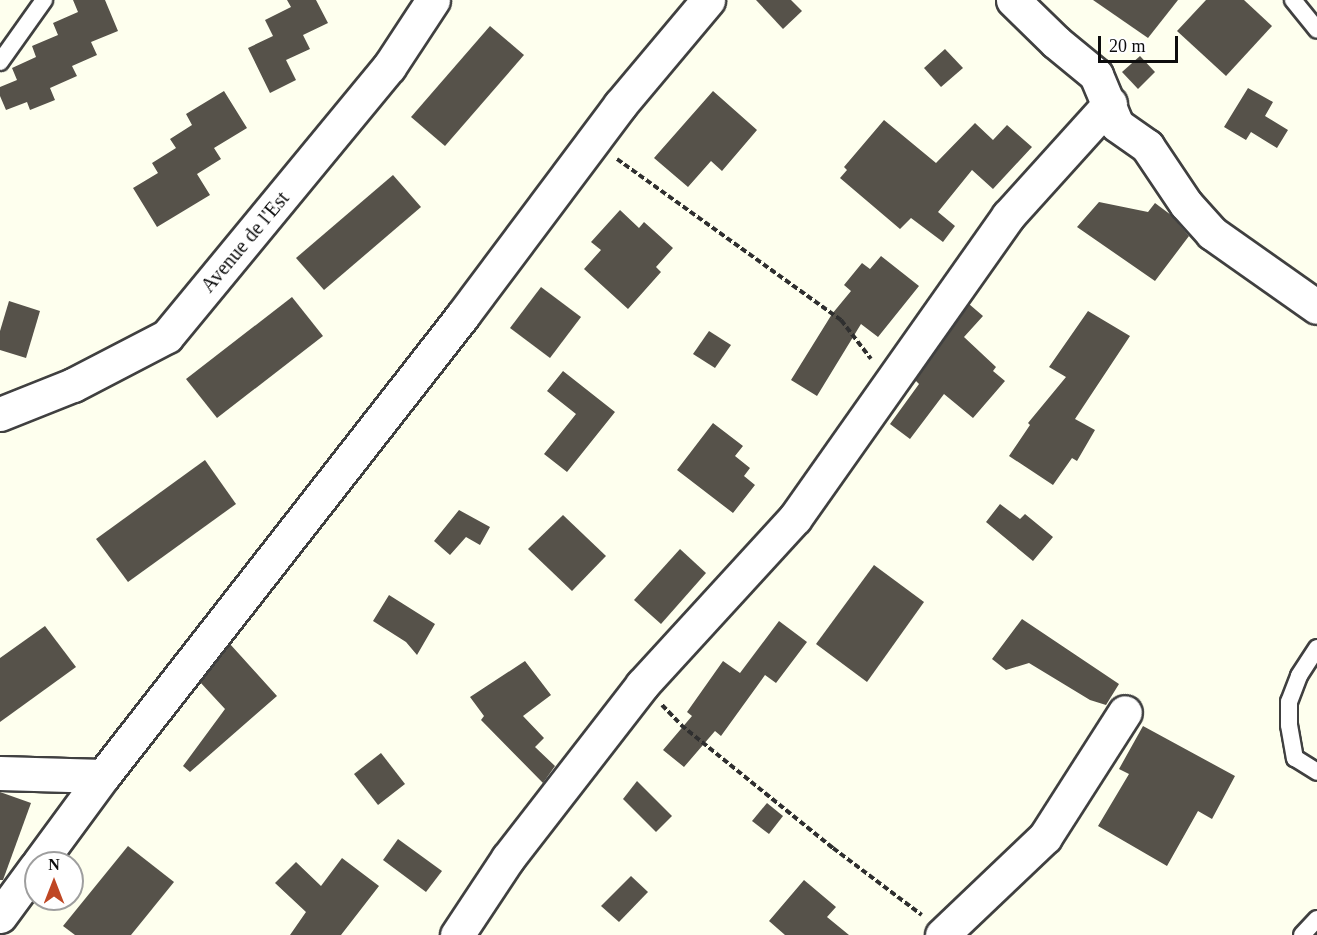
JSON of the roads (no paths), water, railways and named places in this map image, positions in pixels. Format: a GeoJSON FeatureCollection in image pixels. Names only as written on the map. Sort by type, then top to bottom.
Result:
{"type":"FeatureCollection","features":[{"type":"Feature","properties":{"kind":"street","name":"Avenue de l'Est"},"geometry":{"type":"LineString","coordinates":[[0,414],[73,385],[167,336],[389,67],[433,0]]}},
{"type":"Feature","properties":{"kind":"street"},"geometry":{"type":"LineString","coordinates":[[48,851],[103,776],[594,143],[620,105],[708,0]]}},
{"type":"Feature","properties":{"kind":"street"},"geometry":{"type":"LineString","coordinates":[[1013,0],[1056,42],[1096,75],[1110,103],[1117,125],[1147,146],[1186,204],[1212,233],[1317,307]]}},
{"type":"Feature","properties":{"kind":"street"},"geometry":{"type":"LineString","coordinates":[[457,935],[508,858],[642,685],[795,518],[1008,216],[1110,103]]}},
{"type":"Feature","properties":{"kind":"street"},"geometry":{"type":"LineString","coordinates":[[943,933],[1045,837],[1125,712]]}},
{"type":"Feature","properties":{"kind":"street"},"geometry":{"type":"LineString","coordinates":[[0,773],[103,776]]}},
{"type":"Feature","properties":{"kind":"street"},"geometry":{"type":"LineString","coordinates":[[0,916],[24,883]]}},
{"type":"Feature","properties":{"kind":"lane"},"geometry":{"type":"LineString","coordinates":[[0,62],[44,0]]}},
{"type":"Feature","properties":{"kind":"lane"},"geometry":{"type":"LineString","coordinates":[[1293,0],[1317,30]]}},
{"type":"Feature","properties":{"kind":"lane"},"geometry":{"type":"LineString","coordinates":[[1317,648],[1299,676],[1289,702],[1289,725],[1295,758],[1317,772]]}},
{"type":"Feature","properties":{"kind":"lane"},"geometry":{"type":"LineString","coordinates":[[1302,935],[1317,919]]}}]}
